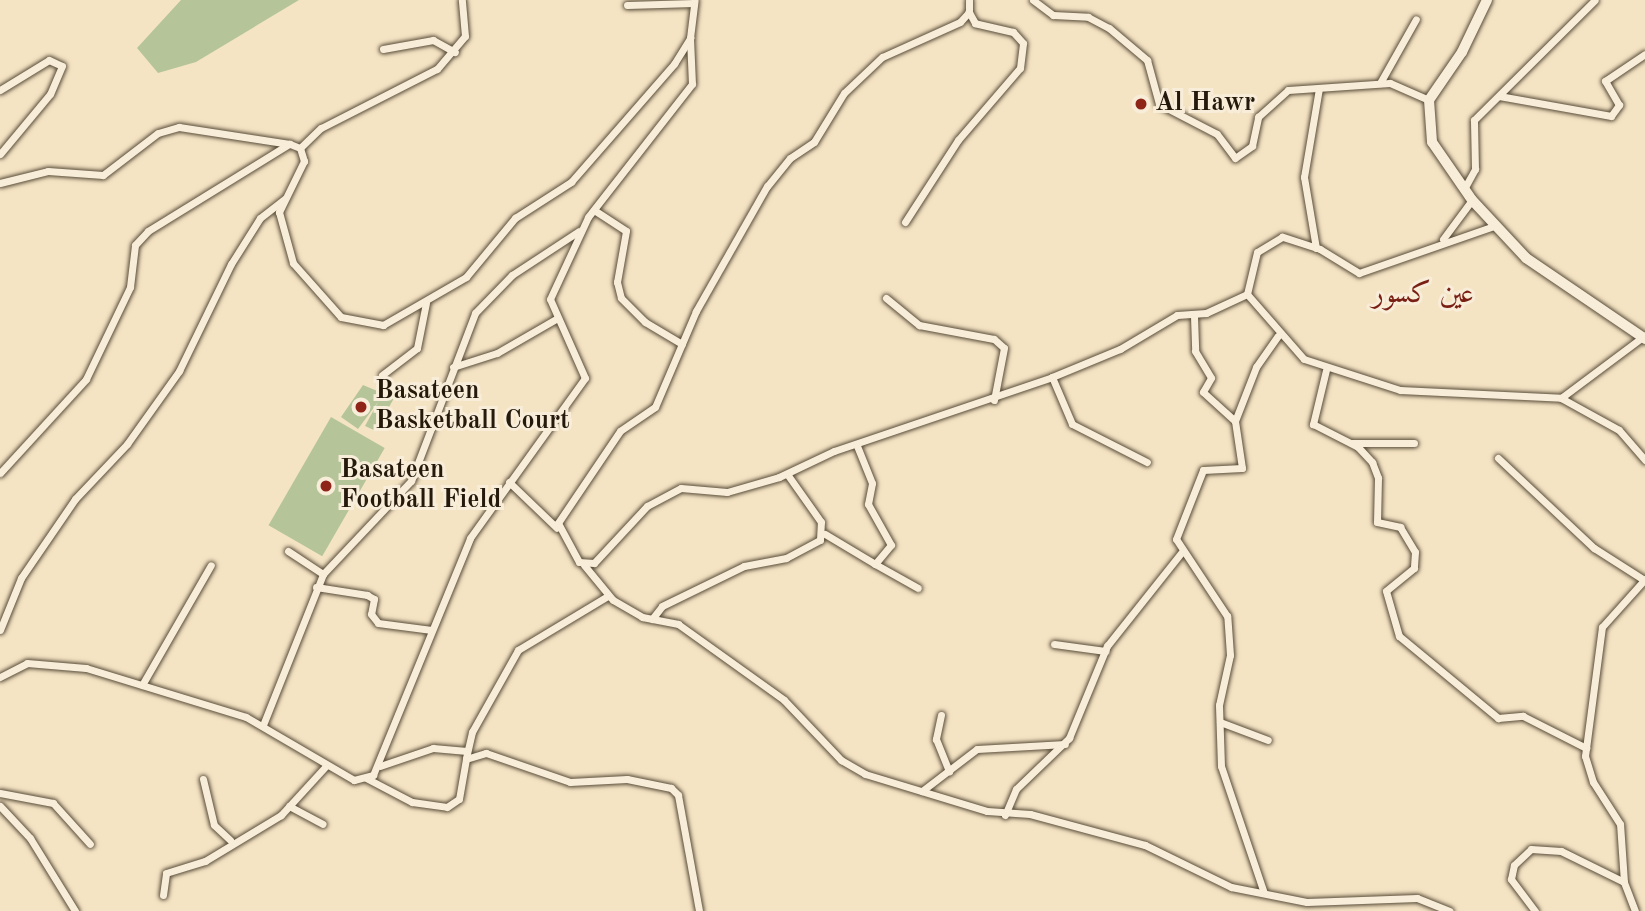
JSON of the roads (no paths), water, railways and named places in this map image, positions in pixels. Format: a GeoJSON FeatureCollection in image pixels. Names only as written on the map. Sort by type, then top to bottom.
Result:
{"type":"FeatureCollection","features":[{"type":"Feature","properties":{"kind":"main road"},"geometry":{"type":"LineString","coordinates":[[1487,0],[1462,52],[1429,100],[1432,142],[1472,200],[1526,258],[1644,337]]}},
{"type":"Feature","properties":{"kind":"street"},"geometry":{"type":"LineString","coordinates":[[300,148],[321,128],[426,78],[455,52],[465,36],[462,0]]}},
{"type":"Feature","properties":{"kind":"street"},"geometry":{"type":"LineString","coordinates":[[905,222],[958,140],[1020,68],[1018,38],[975,23],[969,0]]}},
{"type":"Feature","properties":{"kind":"street"},"geometry":{"type":"LineString","coordinates":[[1033,0],[1053,15],[1088,17],[1110,28],[1147,60],[1159,104],[1217,134],[1236,158],[1246,155],[1258,117],[1276,97],[1319,88],[1380,83],[1429,100]]}},
{"type":"Feature","properties":{"kind":"street"},"geometry":{"type":"LineString","coordinates":[[1464,189],[1475,169],[1471,125],[1568,20],[1595,0]]}},
{"type":"Feature","properties":{"kind":"street"},"geometry":{"type":"LineString","coordinates":[[380,766],[470,538],[585,378],[556,319],[550,299],[581,230],[692,84],[690,38],[694,1],[627,5]]}},
{"type":"Feature","properties":{"kind":"street"},"geometry":{"type":"LineString","coordinates":[[557,528],[620,431],[655,407],[682,344],[767,186],[818,137],[844,93],[888,53],[960,22],[970,12]]}},
{"type":"Feature","properties":{"kind":"street"},"geometry":{"type":"LineString","coordinates":[[1380,83],[1416,19]]}},
{"type":"Feature","properties":{"kind":"street"},"geometry":{"type":"LineString","coordinates":[[284,199],[280,227],[287,252],[335,313],[355,323],[383,325],[426,303],[472,272],[522,212],[571,182],[664,78],[690,38]]}},
{"type":"Feature","properties":{"kind":"street"},"geometry":{"type":"LineString","coordinates":[[383,49],[433,40],[455,52]]}},
{"type":"Feature","properties":{"kind":"street"},"geometry":{"type":"LineString","coordinates":[[1499,96],[1611,116],[1619,105],[1605,81],[1645,54]]}},
{"type":"Feature","properties":{"kind":"street"},"geometry":{"type":"LineString","coordinates":[[0,90],[49,60],[62,66],[50,94],[0,154]]}},
{"type":"Feature","properties":{"kind":"street"},"geometry":{"type":"LineString","coordinates":[[1316,248],[1304,177],[1319,88]]}},
{"type":"Feature","properties":{"kind":"street"},"geometry":{"type":"LineString","coordinates":[[0,183],[48,171],[103,175],[158,133],[179,127],[290,144],[300,148]]}},
{"type":"Feature","properties":{"kind":"street"},"geometry":{"type":"LineString","coordinates":[[0,472],[86,379],[130,288],[135,245],[148,231],[290,144]]}},
{"type":"Feature","properties":{"kind":"street"},"geometry":{"type":"LineString","coordinates":[[0,630],[21,578],[75,499],[127,444],[179,371],[231,264],[260,218],[284,199],[303,166],[300,148]]}},
{"type":"Feature","properties":{"kind":"street"},"geometry":{"type":"LineString","coordinates":[[1443,240],[1472,200]]}},
{"type":"Feature","properties":{"kind":"street"},"geometry":{"type":"LineString","coordinates":[[594,211],[626,231],[617,282],[621,298],[645,322],[682,344]]}},
{"type":"Feature","properties":{"kind":"street"},"geometry":{"type":"LineString","coordinates":[[1494,226],[1443,240],[1359,273],[1316,248],[1282,237],[1267,243],[1249,266],[1247,294],[1278,336],[1326,370],[1400,390],[1561,398],[1619,430],[1645,460]]}},
{"type":"Feature","properties":{"kind":"street"},"geometry":{"type":"LineString","coordinates":[[263,725],[323,574],[411,481],[468,326],[493,291],[581,230]]}},
{"type":"Feature","properties":{"kind":"street"},"geometry":{"type":"LineString","coordinates":[[583,565],[668,493],[691,486],[727,492],[786,474],[857,446],[994,400],[1120,349],[1177,315],[1194,316],[1247,294]]}},
{"type":"Feature","properties":{"kind":"street"},"geometry":{"type":"LineString","coordinates":[[886,298],[919,325],[994,339],[1004,348],[994,400]]}},
{"type":"Feature","properties":{"kind":"street"},"geometry":{"type":"LineString","coordinates":[[382,375],[417,348],[426,303]]}},
{"type":"Feature","properties":{"kind":"street"},"geometry":{"type":"LineString","coordinates":[[1194,316],[1195,351],[1211,378],[1203,392],[1235,421]]}},
{"type":"Feature","properties":{"kind":"street"},"geometry":{"type":"LineString","coordinates":[[453,367],[497,353],[556,319]]}},
{"type":"Feature","properties":{"kind":"street"},"geometry":{"type":"LineString","coordinates":[[1264,893],[1226,783],[1220,722],[1231,647],[1227,615],[1181,553],[1178,532],[1203,470],[1242,468],[1235,421],[1256,367],[1278,336]]}},
{"type":"Feature","properties":{"kind":"street"},"geometry":{"type":"LineString","coordinates":[[1561,398],[1644,337]]}},
{"type":"Feature","properties":{"kind":"street"},"geometry":{"type":"LineString","coordinates":[[1326,370],[1314,424],[1352,443],[1376,469],[1377,522],[1400,527],[1415,552],[1414,568],[1386,591],[1399,636],[1498,718],[1523,716],[1586,748]]}},
{"type":"Feature","properties":{"kind":"street"},"geometry":{"type":"LineString","coordinates":[[1052,377],[1072,424],[1147,463]]}},
{"type":"Feature","properties":{"kind":"street"},"geometry":{"type":"LineString","coordinates":[[1352,443],[1414,443]]}},
{"type":"Feature","properties":{"kind":"street"},"geometry":{"type":"LineString","coordinates":[[857,446],[872,483],[870,511],[891,539],[875,564]]}},
{"type":"Feature","properties":{"kind":"street"},"geometry":{"type":"LineString","coordinates":[[1498,458],[1594,548],[1645,579],[1602,627],[1586,748],[1593,782],[1620,824],[1624,882],[1635,911]]}},
{"type":"Feature","properties":{"kind":"street"},"geometry":{"type":"LineString","coordinates":[[786,474],[825,534],[918,588]]}},
{"type":"Feature","properties":{"kind":"street"},"geometry":{"type":"LineString","coordinates":[[509,482],[557,528],[608,596],[652,619],[678,624],[784,700],[853,768],[1005,815],[1024,813],[1085,827],[1167,854],[1214,882],[1264,893],[1334,903],[1417,898],[1450,911]]}},
{"type":"Feature","properties":{"kind":"street"},"geometry":{"type":"LineString","coordinates":[[652,619],[671,601],[744,566],[799,552],[825,534]]}},
{"type":"Feature","properties":{"kind":"street"},"geometry":{"type":"LineString","coordinates":[[288,551],[323,574]]}},
{"type":"Feature","properties":{"kind":"street"},"geometry":{"type":"LineString","coordinates":[[1005,815],[1016,789],[1065,744],[1105,651],[1181,553]]}},
{"type":"Feature","properties":{"kind":"street"},"geometry":{"type":"LineString","coordinates":[[142,685],[211,565]]}},
{"type":"Feature","properties":{"kind":"street"},"geometry":{"type":"LineString","coordinates":[[316,587],[367,595],[374,599],[371,614],[378,623],[432,630]]}},
{"type":"Feature","properties":{"kind":"street"},"geometry":{"type":"LineString","coordinates":[[366,778],[412,802],[447,807],[458,799],[466,755],[518,650],[608,596]]}},
{"type":"Feature","properties":{"kind":"street"},"geometry":{"type":"LineString","coordinates":[[1054,644],[1105,651]]}},
{"type":"Feature","properties":{"kind":"street"},"geometry":{"type":"LineString","coordinates":[[0,677],[45,662],[142,685],[263,725],[325,766],[354,780],[366,778],[380,766],[433,748],[466,755],[486,753],[570,782],[627,779],[674,790],[699,911]]}},
{"type":"Feature","properties":{"kind":"street"},"geometry":{"type":"LineString","coordinates":[[941,715],[936,738],[949,772]]}},
{"type":"Feature","properties":{"kind":"street"},"geometry":{"type":"LineString","coordinates":[[1220,722],[1268,740]]}},
{"type":"Feature","properties":{"kind":"street"},"geometry":{"type":"LineString","coordinates":[[922,791],[977,749],[1065,744]]}},
{"type":"Feature","properties":{"kind":"street"},"geometry":{"type":"LineString","coordinates":[[163,895],[166,873],[205,861],[230,840],[289,806],[325,766]]}},
{"type":"Feature","properties":{"kind":"street"},"geometry":{"type":"LineString","coordinates":[[203,779],[214,825],[230,840]]}},
{"type":"Feature","properties":{"kind":"street"},"geometry":{"type":"LineString","coordinates":[[0,793],[53,803],[90,844]]}},
{"type":"Feature","properties":{"kind":"street"},"geometry":{"type":"LineString","coordinates":[[0,806],[30,838],[75,911]]}},
{"type":"Feature","properties":{"kind":"street"},"geometry":{"type":"LineString","coordinates":[[289,806],[323,824]]}},
{"type":"Feature","properties":{"kind":"street"},"geometry":{"type":"LineString","coordinates":[[1535,911],[1511,879],[1514,866],[1531,849],[1560,851],[1624,882]]}},
{"type":"Feature","properties":{"kind":"place","name":"Al Hawr"},"geometry":{"type":"Point","coordinates":[1141,104]}},
{"type":"Feature","properties":{"kind":"place","name":"Basateen Basketball Court"},"geometry":{"type":"Point","coordinates":[361,407]}},
{"type":"Feature","properties":{"kind":"place","name":"Basateen Football Field"},"geometry":{"type":"Point","coordinates":[326,486]}},
{"type":"Feature","properties":{"kind":"district","name":"عين كسور"},"geometry":{"type":"Point","coordinates":[1423,294]}}]}
